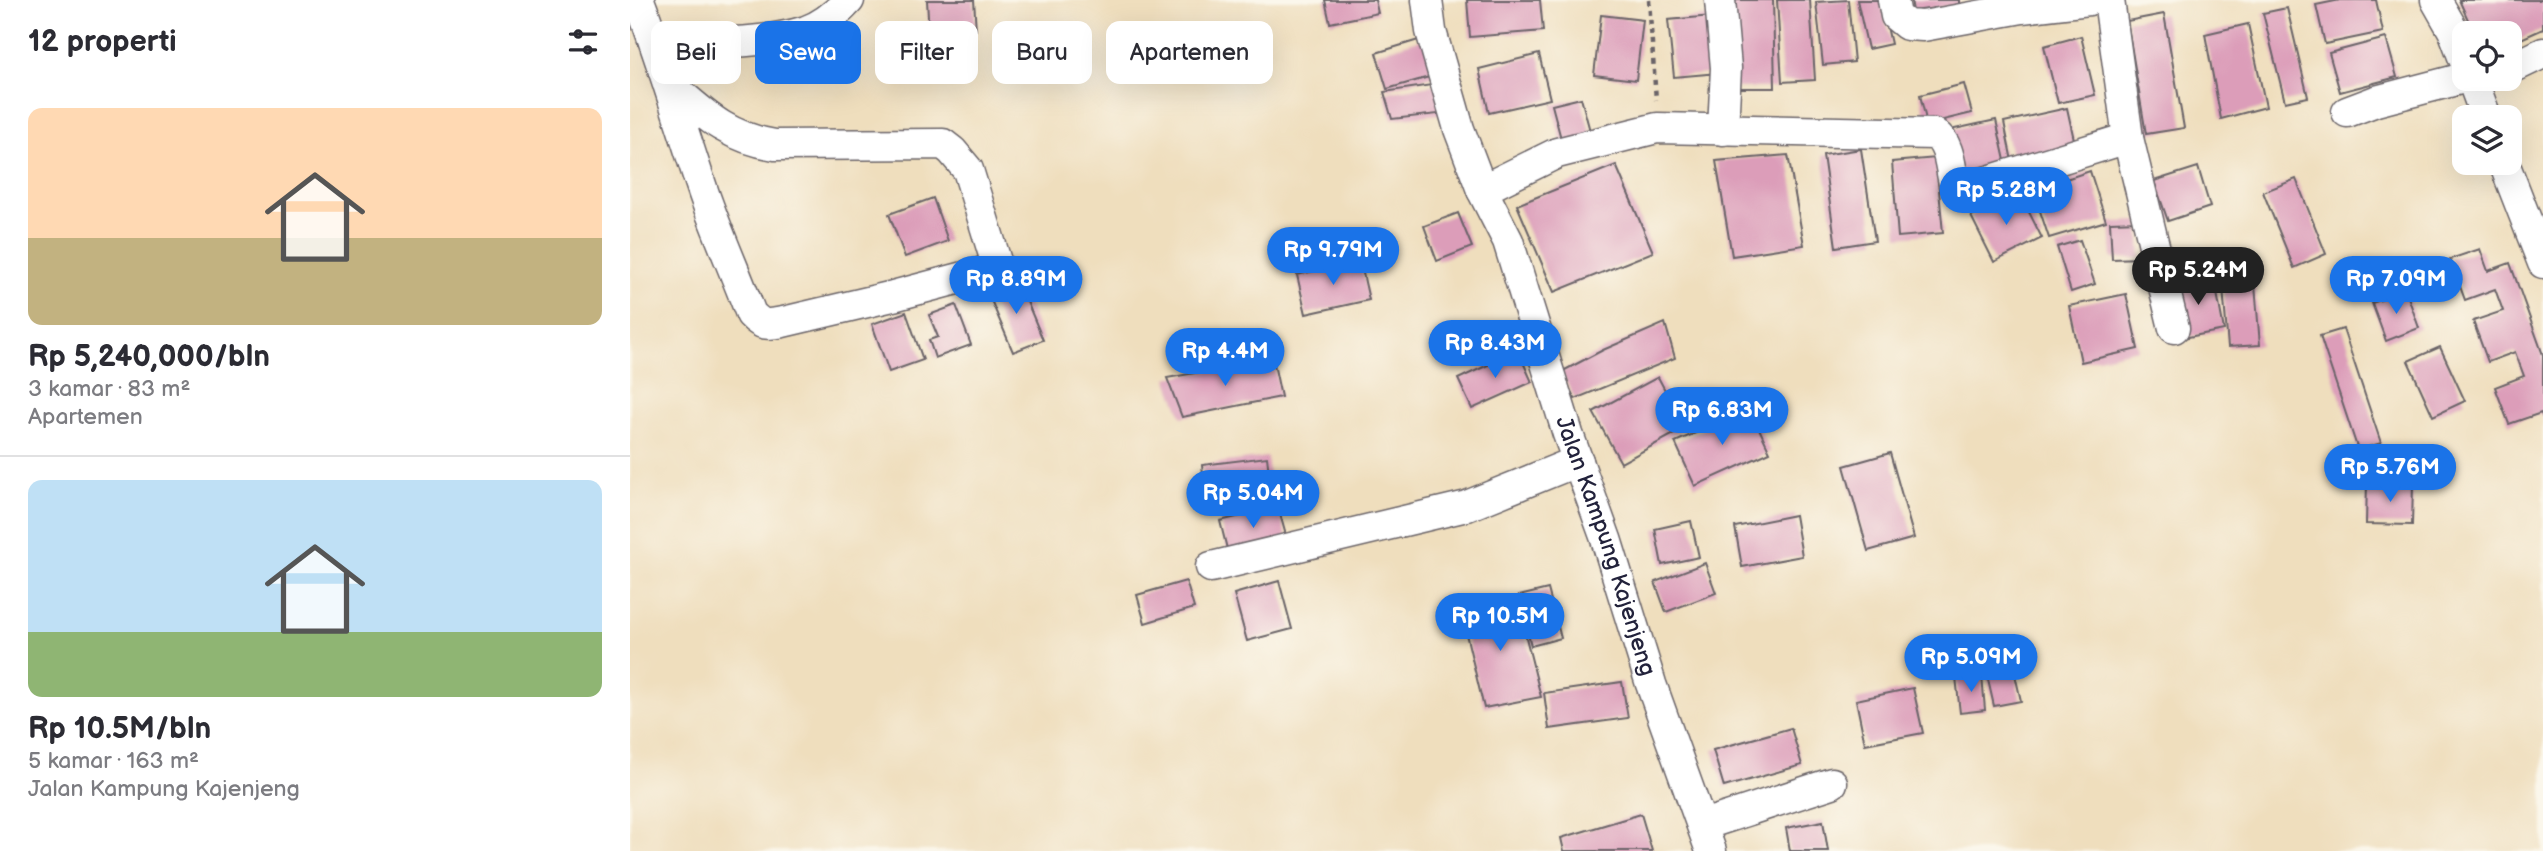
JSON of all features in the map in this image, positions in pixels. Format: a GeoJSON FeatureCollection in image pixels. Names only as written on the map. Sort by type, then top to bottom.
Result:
{"type":"FeatureCollection","features":[{"type":"Feature","properties":{"kind":"street"},"geometry":{"type":"LineString","coordinates":[[639,0],[651,31]]}},
{"type":"Feature","properties":{"kind":"street"},"geometry":{"type":"LineString","coordinates":[[741,40],[807,30],[835,15],[849,0]]}},
{"type":"Feature","properties":{"kind":"street","name":"Jalan Kampung Kajenjeng"},"geometry":{"type":"LineString","coordinates":[[1427,0],[1431,31],[1459,128],[1482,190],[1508,241],[1651,684],[1707,838]]}},
{"type":"Feature","properties":{"kind":"street"},"geometry":{"type":"LineString","coordinates":[[1720,0],[1726,68],[1723,130]]}},
{"type":"Feature","properties":{"kind":"street"},"geometry":{"type":"LineString","coordinates":[[1894,0],[1896,16],[1907,26],[1923,26],[2022,8],[2089,0]]}},
{"type":"Feature","properties":{"kind":"street"},"geometry":{"type":"LineString","coordinates":[[2109,0],[2128,138],[2174,328]]}},
{"type":"Feature","properties":{"kind":"street"},"geometry":{"type":"LineString","coordinates":[[2436,0],[2452,28]]}},
{"type":"Feature","properties":{"kind":"street"},"geometry":{"type":"LineString","coordinates":[[2522,63],[2543,53]]}},
{"type":"Feature","properties":{"kind":"street"},"geometry":{"type":"LineString","coordinates":[[2347,112],[2376,101],[2452,81]]}},
{"type":"Feature","properties":{"kind":"street"},"geometry":{"type":"LineString","coordinates":[[667,82],[699,112],[755,142],[775,145],[943,144],[968,170],[998,269],[783,322],[766,325],[759,323],[751,314],[705,196],[667,82]]}},
{"type":"Feature","properties":{"kind":"street"},"geometry":{"type":"LineString","coordinates":[[1482,190],[1558,153],[1657,128],[1935,134],[1946,147],[1954,183],[1962,189],[2128,138]]}},
{"type":"Feature","properties":{"kind":"street"},"geometry":{"type":"LineString","coordinates":[[2509,175],[2543,263]]}},
{"type":"Feature","properties":{"kind":"street"},"geometry":{"type":"LineString","coordinates":[[1211,567],[1467,506],[1578,461]]}},
{"type":"Feature","properties":{"kind":"street"},"geometry":{"type":"LineString","coordinates":[[1707,838],[1832,783]]}},
{"type":"Feature","properties":{"kind":"path"},"geometry":{"type":"LineString","coordinates":[[1649,0],[1657,128]]}},
{"type":"Feature","properties":{"kind":"building"},"geometry":{"type":"Polygon","coordinates":[[[927,0],[974,0],[975,21],[928,21],[927,0]]]}},
{"type":"Feature","properties":{"kind":"building"},"geometry":{"type":"Polygon","coordinates":[[[1325,0],[1375,0],[1378,13],[1330,23],[1325,0]]]}},
{"type":"Feature","properties":{"kind":"building"},"geometry":{"type":"Polygon","coordinates":[[[1467,0],[1540,0],[1543,31],[1470,37],[1467,0]]]}},
{"type":"Feature","properties":{"kind":"building"},"geometry":{"type":"Polygon","coordinates":[[[1731,0],[1773,0],[1775,88],[1732,88],[1731,0]]]}},
{"type":"Feature","properties":{"kind":"building"},"geometry":{"type":"Polygon","coordinates":[[[1777,0],[1810,0],[1815,80],[1782,82],[1777,0]]]}},
{"type":"Feature","properties":{"kind":"building"},"geometry":{"type":"Polygon","coordinates":[[[1848,0],[1854,62],[1823,65],[1816,2],[1848,0]]]}},
{"type":"Feature","properties":{"kind":"building"},"geometry":{"type":"Polygon","coordinates":[[[1857,0],[1881,0],[1891,44],[1868,49],[1857,0]]]}},
{"type":"Feature","properties":{"kind":"building"},"geometry":{"type":"Polygon","coordinates":[[[1911,0],[1959,0],[1959,5],[1913,11],[1911,0]]]}},
{"type":"Feature","properties":{"kind":"building"},"geometry":{"type":"Polygon","coordinates":[[[2340,0],[2376,0],[2383,32],[2325,44],[2316,5],[2340,0]]]}},
{"type":"Feature","properties":{"kind":"building"},"geometry":{"type":"Polygon","coordinates":[[[2459,0],[2543,0],[2543,29],[2522,39],[2522,21],[2469,21],[2459,0]]]}},
{"type":"Feature","properties":{"kind":"building"},"geometry":{"type":"Polygon","coordinates":[[[2287,8],[2308,97],[2285,102],[2263,13],[2287,8]]]}},
{"type":"Feature","properties":{"kind":"building"},"geometry":{"type":"Polygon","coordinates":[[[2164,14],[2184,128],[2146,134],[2127,21],[2164,14]]]}},
{"type":"Feature","properties":{"kind":"building"},"geometry":{"type":"Polygon","coordinates":[[[1601,15],[1643,20],[1636,80],[1594,75],[1601,15]]]}},
{"type":"Feature","properties":{"kind":"building"},"geometry":{"type":"Polygon","coordinates":[[[1712,16],[1718,73],[1674,77],[1668,20],[1712,16]]]}},
{"type":"Feature","properties":{"kind":"building"},"geometry":{"type":"Polygon","coordinates":[[[2248,24],[2266,107],[2221,119],[2205,34],[2248,24]]]}},
{"type":"Feature","properties":{"kind":"building"},"geometry":{"type":"Polygon","coordinates":[[[2081,36],[2095,95],[2058,103],[2044,46],[2081,36]]]}},
{"type":"Feature","properties":{"kind":"building"},"geometry":{"type":"Polygon","coordinates":[[[1425,38],[1436,75],[1387,89],[1376,53],[1425,38]]]}},
{"type":"Feature","properties":{"kind":"building"},"geometry":{"type":"Polygon","coordinates":[[[2386,38],[2397,77],[2340,92],[2329,53],[2386,38]]]}},
{"type":"Feature","properties":{"kind":"building"},"geometry":{"type":"Polygon","coordinates":[[[1539,54],[1550,99],[1489,113],[1479,69],[1539,54]]]}},
{"type":"Feature","properties":{"kind":"building"},"geometry":{"type":"Polygon","coordinates":[[[1438,84],[1448,113],[1392,119],[1384,92],[1438,84]]]}},
{"type":"Feature","properties":{"kind":"building"},"geometry":{"type":"Polygon","coordinates":[[[1964,84],[1972,113],[1927,124],[1920,95],[1964,84]]]}},
{"type":"Feature","properties":{"kind":"building"},"geometry":{"type":"Polygon","coordinates":[[[1581,98],[1593,142],[1564,150],[1552,105],[1581,98]]]}},
{"type":"Feature","properties":{"kind":"building"},"geometry":{"type":"Polygon","coordinates":[[[2067,108],[2077,153],[2013,166],[2004,122],[2067,108]]]}},
{"type":"Feature","properties":{"kind":"building"},"geometry":{"type":"Polygon","coordinates":[[[1996,120],[2008,174],[1962,184],[1950,130],[1996,120]]]}},
{"type":"Feature","properties":{"kind":"building"},"geometry":{"type":"Polygon","coordinates":[[[1861,149],[1875,241],[1836,247],[1823,155],[1861,149]]]}},
{"type":"Feature","properties":{"kind":"building"},"geometry":{"type":"Polygon","coordinates":[[[1788,155],[1804,245],[1732,256],[1716,161],[1788,155]]]}},
{"type":"Feature","properties":{"kind":"building"},"geometry":{"type":"Polygon","coordinates":[[[1936,158],[1943,233],[1898,237],[1892,162],[1936,158]]]}},
{"type":"Feature","properties":{"kind":"building"},"geometry":{"type":"Polygon","coordinates":[[[1616,165],[1653,252],[1554,292],[1517,205],[1616,165]]]}},
{"type":"Feature","properties":{"kind":"building"},"geometry":{"type":"Polygon","coordinates":[[[2198,167],[2210,207],[2168,221],[2154,181],[2198,167]]]}},
{"type":"Feature","properties":{"kind":"building"},"geometry":{"type":"Polygon","coordinates":[[[2090,171],[2106,221],[2049,238],[2033,190],[2090,171]]]}},
{"type":"Feature","properties":{"kind":"building"},"geometry":{"type":"Polygon","coordinates":[[[2296,179],[2326,254],[2294,268],[2263,192],[2296,179]]]}},
{"type":"Feature","properties":{"kind":"building"},"geometry":{"type":"Polygon","coordinates":[[[2019,192],[2042,238],[1994,262],[1971,216],[2019,192]]]}},
{"type":"Feature","properties":{"kind":"building"},"geometry":{"type":"Polygon","coordinates":[[[933,198],[948,241],[905,257],[889,214],[933,198]]]}},
{"type":"Feature","properties":{"kind":"building"},"geometry":{"type":"Polygon","coordinates":[[[1458,213],[1472,247],[1437,261],[1424,226],[1458,213]]]}},
{"type":"Feature","properties":{"kind":"building"},"geometry":{"type":"Polygon","coordinates":[[[2139,221],[2141,258],[2112,259],[2110,222],[2139,221]]]}},
{"type":"Feature","properties":{"kind":"building"},"geometry":{"type":"Polygon","coordinates":[[[2080,240],[2095,284],[2071,292],[2057,247],[2080,240]]]}},
{"type":"Feature","properties":{"kind":"building"},"geometry":{"type":"Polygon","coordinates":[[[2480,249],[2488,271],[2510,263],[2543,355],[2543,418],[2541,413],[2509,424],[2495,387],[2524,376],[2515,352],[2488,362],[2473,321],[2503,311],[2495,289],[2465,300],[2450,259],[2480,249]]]}},
{"type":"Feature","properties":{"kind":"building"},"geometry":{"type":"Polygon","coordinates":[[[1360,260],[1369,300],[1306,314],[1297,275],[1360,260]]]}},
{"type":"Feature","properties":{"kind":"building"},"geometry":{"type":"Polygon","coordinates":[[[2254,273],[2260,345],[2228,347],[2222,276],[2254,273]]]}},
{"type":"Feature","properties":{"kind":"building"},"geometry":{"type":"Polygon","coordinates":[[[2214,277],[2224,330],[2183,338],[2172,285],[2214,277]]]}},
{"type":"Feature","properties":{"kind":"building"},"geometry":{"type":"Polygon","coordinates":[[[1018,280],[1043,340],[1013,352],[988,293],[1018,280]]]}},
{"type":"Feature","properties":{"kind":"building"},"geometry":{"type":"Polygon","coordinates":[[[2406,291],[2419,328],[2386,341],[2372,303],[2406,291]]]}},
{"type":"Feature","properties":{"kind":"building"},"geometry":{"type":"Polygon","coordinates":[[[2126,294],[2138,349],[2081,362],[2069,306],[2126,294]]]}},
{"type":"Feature","properties":{"kind":"building"},"geometry":{"type":"Polygon","coordinates":[[[956,305],[971,345],[935,358],[929,340],[938,337],[929,315],[956,305]]]}},
{"type":"Feature","properties":{"kind":"building"},"geometry":{"type":"Polygon","coordinates":[[[906,312],[923,360],[889,372],[872,324],[906,312]]]}},
{"type":"Feature","properties":{"kind":"building"},"geometry":{"type":"Polygon","coordinates":[[[1665,323],[1675,358],[1575,399],[1561,372],[1665,323]]]}},
{"type":"Feature","properties":{"kind":"building"},"geometry":{"type":"Polygon","coordinates":[[[2343,329],[2381,443],[2358,450],[2320,336],[2343,329]]]}},
{"type":"Feature","properties":{"kind":"building"},"geometry":{"type":"Polygon","coordinates":[[[2440,347],[2465,401],[2433,416],[2408,361],[2440,347]]]}},
{"type":"Feature","properties":{"kind":"building"},"geometry":{"type":"Polygon","coordinates":[[[1518,351],[1532,382],[1472,409],[1458,379],[1518,351]]]}},
{"type":"Feature","properties":{"kind":"building"},"geometry":{"type":"Polygon","coordinates":[[[1273,359],[1281,397],[1182,417],[1167,378],[1273,359]]]}},
{"type":"Feature","properties":{"kind":"building"},"geometry":{"type":"Polygon","coordinates":[[[1658,377],[1685,428],[1621,463],[1593,412],[1658,377]]]}},
{"type":"Feature","properties":{"kind":"building"},"geometry":{"type":"Polygon","coordinates":[[[1750,409],[1770,452],[1695,486],[1675,442],[1750,409]]]}},
{"type":"Feature","properties":{"kind":"building"},"geometry":{"type":"Polygon","coordinates":[[[1890,453],[1914,538],[1868,551],[1844,466],[1890,453]]]}},
{"type":"Feature","properties":{"kind":"building"},"geometry":{"type":"Polygon","coordinates":[[[1267,457],[1272,498],[1207,507],[1202,465],[1267,457]]]}},
{"type":"Feature","properties":{"kind":"building"},"geometry":{"type":"Polygon","coordinates":[[[2367,482],[2413,483],[2412,525],[2366,524],[2367,482]]]}},
{"type":"Feature","properties":{"kind":"building"},"geometry":{"type":"Polygon","coordinates":[[[1278,507],[1287,539],[1228,553],[1220,521],[1278,507]]]}},
{"type":"Feature","properties":{"kind":"building"},"geometry":{"type":"Polygon","coordinates":[[[1795,515],[1802,556],[1742,567],[1735,527],[1795,515]]]}},
{"type":"Feature","properties":{"kind":"building"},"geometry":{"type":"Polygon","coordinates":[[[1691,521],[1699,557],[1662,565],[1655,529],[1691,521]]]}},
{"type":"Feature","properties":{"kind":"building"},"geometry":{"type":"Polygon","coordinates":[[[1705,563],[1716,593],[1666,612],[1655,582],[1705,563]]]}},
{"type":"Feature","properties":{"kind":"building"},"geometry":{"type":"Polygon","coordinates":[[[1186,581],[1194,608],[1145,623],[1137,595],[1186,581]]]}},
{"type":"Feature","properties":{"kind":"building"},"geometry":{"type":"Polygon","coordinates":[[[1279,581],[1292,629],[1247,641],[1234,594],[1279,581]]]}},
{"type":"Feature","properties":{"kind":"building"},"geometry":{"type":"Polygon","coordinates":[[[1548,589],[1561,638],[1531,646],[1519,596],[1548,589]]]}},
{"type":"Feature","properties":{"kind":"building"},"geometry":{"type":"Polygon","coordinates":[[[1517,602],[1541,697],[1484,708],[1459,605],[1517,602]]]}},
{"type":"Feature","properties":{"kind":"building"},"geometry":{"type":"Polygon","coordinates":[[[2011,657],[2021,701],[1994,706],[1984,662],[2011,657]]]}},
{"type":"Feature","properties":{"kind":"building"},"geometry":{"type":"Polygon","coordinates":[[[1982,675],[1985,710],[1960,713],[1956,677],[1982,675]]]}},
{"type":"Feature","properties":{"kind":"building"},"geometry":{"type":"Polygon","coordinates":[[[1622,682],[1628,718],[1549,729],[1544,693],[1622,682]]]}},
{"type":"Feature","properties":{"kind":"building"},"geometry":{"type":"Polygon","coordinates":[[[1913,688],[1923,733],[1865,744],[1856,700],[1913,688]]]}},
{"type":"Feature","properties":{"kind":"building"},"geometry":{"type":"Polygon","coordinates":[[[1791,728],[1802,765],[1724,787],[1713,750],[1791,728]]]}},
{"type":"Feature","properties":{"kind":"building"},"geometry":{"type":"Polygon","coordinates":[[[1641,814],[1652,851],[1564,851],[1561,838],[1641,814]]]}},
{"type":"Feature","properties":{"kind":"building"},"geometry":{"type":"Polygon","coordinates":[[[1823,821],[1828,851],[1790,851],[1786,828],[1823,821]]]}}]}
